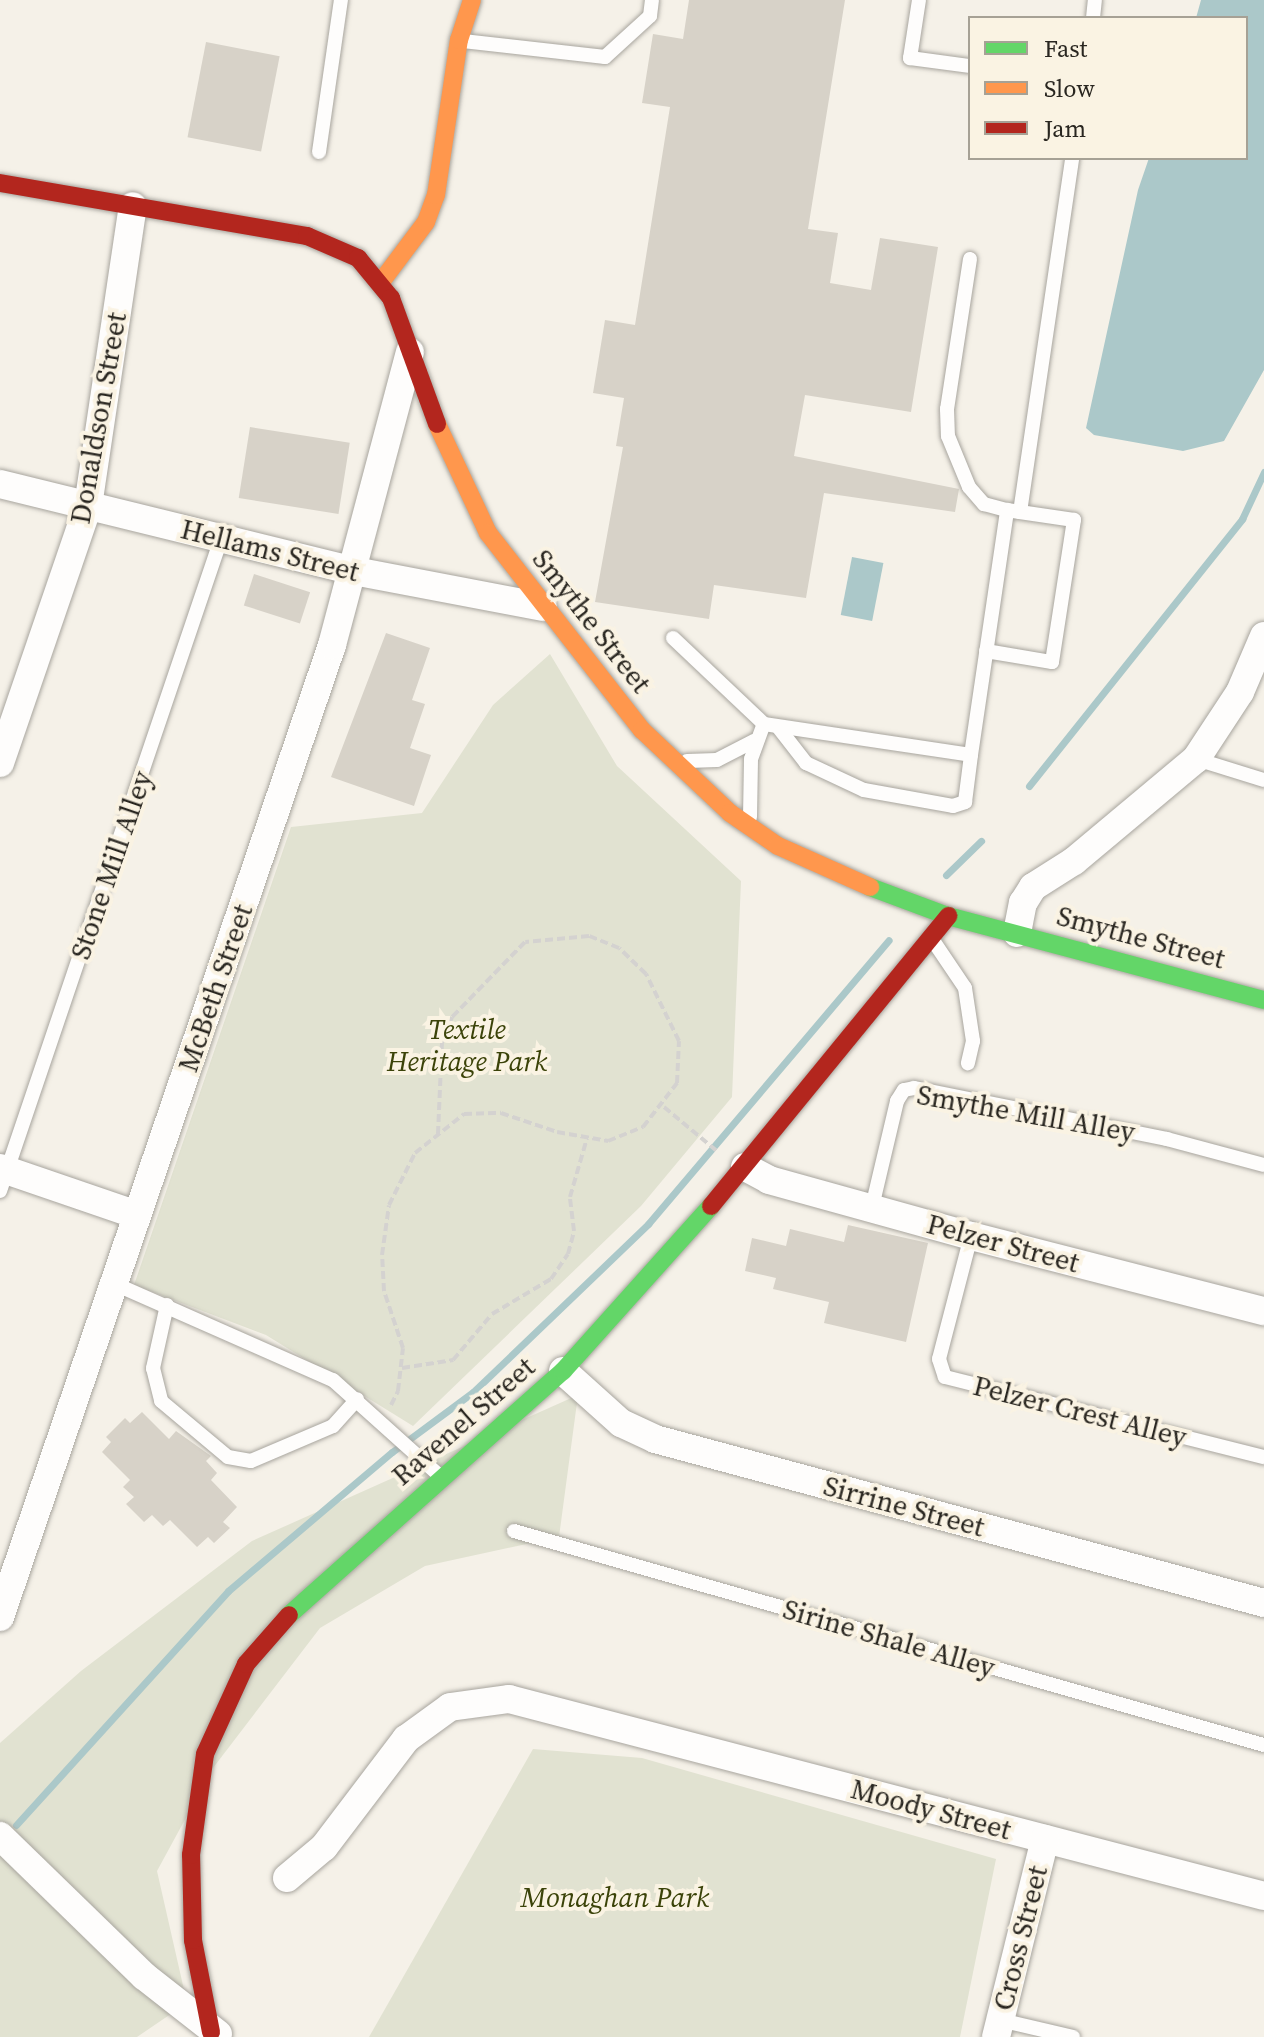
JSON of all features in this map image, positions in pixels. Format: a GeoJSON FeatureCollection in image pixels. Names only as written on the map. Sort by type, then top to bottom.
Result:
{"type":"FeatureCollection","features":[{"type":"Feature","properties":{"kind":"street"},"geometry":{"type":"LineString","coordinates":[[381,282],[426,222],[436,195],[463,1]]}},
{"type":"Feature","properties":{"kind":"street","name":"Smythe Street"},"geometry":{"type":"LineString","coordinates":[[0,183],[307,236],[358,258],[381,282],[452,465],[474,508],[543,607],[672,760],[752,828],[829,872],[948,916],[1264,1000]]}},
{"type":"Feature","properties":{"kind":"street","name":"Donaldson Street"},"geometry":{"type":"LineString","coordinates":[[0,763],[88,506],[133,206]]}},
{"type":"Feature","properties":{"kind":"street","name":"McBeth Street"},"geometry":{"type":"LineString","coordinates":[[0,1617],[354,571],[410,352]]}},
{"type":"Feature","properties":{"kind":"street","name":"Hellams Street"},"geometry":{"type":"LineString","coordinates":[[0,484],[354,571],[543,607]]}},
{"type":"Feature","properties":{"kind":"street"},"geometry":{"type":"LineString","coordinates":[[1017,933],[1023,903],[1033,887],[1074,861],[1196,759],[1240,692],[1264,636]]}},
{"type":"Feature","properties":{"kind":"street","name":"Ravenel Street"},"geometry":{"type":"LineString","coordinates":[[219,2035],[190,1915],[200,1776],[216,1721],[246,1664],[304,1598],[563,1371],[745,1167],[948,916]]}},
{"type":"Feature","properties":{"kind":"street","name":"Pelzer Street"},"geometry":{"type":"LineString","coordinates":[[745,1167],[769,1180],[971,1236],[1264,1311]]}},
{"type":"Feature","properties":{"kind":"street"},"geometry":{"type":"LineString","coordinates":[[2,1176],[137,1215]]}},
{"type":"Feature","properties":{"kind":"street","name":"Sirrine Street"},"geometry":{"type":"LineString","coordinates":[[563,1371],[621,1423],[655,1439],[1264,1603]]}},
{"type":"Feature","properties":{"kind":"street","name":"Moody Street"},"geometry":{"type":"LineString","coordinates":[[287,1878],[324,1847],[406,1739],[450,1707],[509,1699],[1264,1896]]}},
{"type":"Feature","properties":{"kind":"street"},"geometry":{"type":"LineString","coordinates":[[0,1836],[144,1976],[219,2035]]}},
{"type":"Feature","properties":{"kind":"street","name":"Cross Street"},"geometry":{"type":"LineString","coordinates":[[998,2029],[1045,1839]]}},
{"type":"Feature","properties":{"kind":"lane"},"geometry":{"type":"LineString","coordinates":[[319,152],[341,0]]}},
{"type":"Feature","properties":{"kind":"lane"},"geometry":{"type":"LineString","coordinates":[[459,40],[605,57],[650,16],[652,0]]}},
{"type":"Feature","properties":{"kind":"lane"},"geometry":{"type":"LineString","coordinates":[[919,0],[910,58],[968,66]]}},
{"type":"Feature","properties":{"kind":"lane"},"geometry":{"type":"LineString","coordinates":[[673,638],[771,726],[806,763],[864,790],[953,806],[965,802],[986,651],[1014,511],[1072,160]]}},
{"type":"Feature","properties":{"kind":"lane"},"geometry":{"type":"LineString","coordinates":[[970,259],[947,409],[948,436],[969,487],[984,504],[1074,520],[1052,662],[986,651]]}},
{"type":"Feature","properties":{"kind":"lane","name":"Stone Mill Alley"},"geometry":{"type":"LineString","coordinates":[[2,1176],[221,539]]}},
{"type":"Feature","properties":{"kind":"lane"},"geometry":{"type":"LineString","coordinates":[[672,760],[717,760],[754,741],[771,726],[971,755]]}},
{"type":"Feature","properties":{"kind":"lane"},"geometry":{"type":"LineString","coordinates":[[752,828],[748,787],[754,741]]}},
{"type":"Feature","properties":{"kind":"lane"},"geometry":{"type":"LineString","coordinates":[[1196,759],[1264,780]]}},
{"type":"Feature","properties":{"kind":"lane"},"geometry":{"type":"LineString","coordinates":[[932,939],[965,988],[973,1041],[968,1063]]}},
{"type":"Feature","properties":{"kind":"lane","name":"Smythe Mill Alley"},"geometry":{"type":"LineString","coordinates":[[872,1207],[897,1101],[904,1090],[914,1088],[1167,1139],[1264,1165]]}},
{"type":"Feature","properties":{"kind":"lane","name":"Pelzer Crest Alley"},"geometry":{"type":"LineString","coordinates":[[971,1236],[939,1359],[945,1377],[1264,1457]]}},
{"type":"Feature","properties":{"kind":"lane"},"geometry":{"type":"LineString","coordinates":[[115,1284],[333,1380],[442,1477]]}},
{"type":"Feature","properties":{"kind":"lane"},"geometry":{"type":"LineString","coordinates":[[167,1305],[153,1368],[161,1401],[228,1457],[251,1461],[333,1426],[357,1399]]}},
{"type":"Feature","properties":{"kind":"lane","name":"Sirine Shale Alley"},"geometry":{"type":"LineString","coordinates":[[514,1531],[1264,1745]]}},
{"type":"Feature","properties":{"kind":"lane"},"geometry":{"type":"LineString","coordinates":[[998,2029],[1073,2037]]}},
{"type":"Feature","properties":{"kind":"path"},"geometry":{"type":"LineString","coordinates":[[387,1426],[401,1377],[403,1348],[384,1291],[387,1218],[415,1153],[464,1114],[501,1113],[587,1138],[608,1141],[643,1127],[663,1106],[677,1083],[679,1041],[665,1005],[646,974],[619,948],[589,936],[562,936],[525,942],[452,1017],[442,1042],[438,1134]]}},
{"type":"Feature","properties":{"kind":"path"},"geometry":{"type":"LineString","coordinates":[[663,1106],[719,1153]]}},
{"type":"Feature","properties":{"kind":"path"},"geometry":{"type":"LineString","coordinates":[[402,1368],[453,1360],[492,1314],[551,1279],[568,1254],[574,1231],[570,1197],[587,1138]]}},
{"type":"Feature","properties":{"kind":"green space","name":"Textile Heritage Park"},"geometry":{"type":"Polygon","coordinates":[[[550,654],[617,766],[741,881],[732,1097],[641,1206],[413,1426],[266,1335],[134,1285],[291,827],[422,813],[493,705],[550,654]]]}},
{"type":"Feature","properties":{"kind":"green space"},"geometry":{"type":"Polygon","coordinates":[[[578,1395],[559,1537],[425,1566],[320,1628],[213,1768],[157,1871],[187,2003],[137,2037],[0,2037],[0,1743],[81,1671],[252,1541],[578,1395]]]}},
{"type":"Feature","properties":{"kind":"green space","name":"Monaghan Park"},"geometry":{"type":"Polygon","coordinates":[[[533,1749],[642,1758],[996,1859],[960,2037],[369,2037],[533,1749]]]}},
{"type":"Feature","properties":{"kind":"water"},"geometry":{"type":"Polygon","coordinates":[[[1201,0],[1264,0],[1264,370],[1224,441],[1183,451],[1094,435],[1086,428],[1138,190],[1148,160],[1248,160],[1248,16],[1197,16],[1201,0]]]}},
{"type":"Feature","properties":{"kind":"water"},"geometry":{"type":"Polygon","coordinates":[[[852,557],[883,563],[872,621],[841,615],[852,557]]]}},
{"type":"Feature","properties":{"kind":"building"},"geometry":{"type":"Polygon","coordinates":[[[689,0],[845,0],[808,229],[838,233],[830,283],[871,290],[880,238],[938,247],[911,412],[805,395],[794,456],[959,489],[955,512],[824,493],[806,598],[714,585],[709,619],[595,602],[623,447],[616,446],[624,398],[593,393],[605,320],[635,325],[670,107],[642,103],[653,34],[683,39],[689,0]]]}},
{"type":"Feature","properties":{"kind":"building"},"geometry":{"type":"Polygon","coordinates":[[[206,42],[280,56],[261,152],[187,137],[206,42]]]}},
{"type":"Feature","properties":{"kind":"building"},"geometry":{"type":"Polygon","coordinates":[[[250,427],[350,443],[338,514],[239,498],[250,427]]]}},
{"type":"Feature","properties":{"kind":"building"},"geometry":{"type":"Polygon","coordinates":[[[254,574],[310,592],[300,624],[244,605],[254,574]]]}},
{"type":"Feature","properties":{"kind":"building"},"geometry":{"type":"Polygon","coordinates":[[[386,633],[430,648],[412,700],[425,704],[410,748],[431,755],[414,806],[331,777],[386,633]]]}},
{"type":"Feature","properties":{"kind":"building"},"geometry":{"type":"Polygon","coordinates":[[[848,1225],[928,1243],[906,1342],[824,1323],[829,1302],[773,1289],[776,1278],[745,1271],[752,1238],[786,1246],[790,1229],[844,1242],[848,1225]]]}},
{"type":"Feature","properties":{"kind":"building"},"geometry":{"type":"Polygon","coordinates":[[[142,1412],[169,1439],[176,1431],[211,1456],[206,1461],[217,1473],[211,1480],[237,1507],[223,1522],[230,1528],[214,1543],[208,1537],[197,1547],[170,1520],[163,1526],[152,1515],[144,1522],[126,1504],[134,1497],[123,1487],[130,1480],[102,1452],[111,1442],[106,1437],[125,1418],[130,1423],[142,1412]]]}},
{"type":"Feature","properties":{"kind":"waterway"},"geometry":{"type":"LineString","coordinates":[[1029,786],[1242,519],[1264,472]]}},
{"type":"Feature","properties":{"kind":"waterway"},"geometry":{"type":"LineString","coordinates":[[946,875],[981,841]]}},
{"type":"Feature","properties":{"kind":"waterway"},"geometry":{"type":"LineString","coordinates":[[16,1825],[228,1591],[392,1452],[473,1392],[648,1224],[889,940]]}},
{"type":"Feature","properties":{"kind":"traffic: fast"},"geometry":{"type":"LineString","coordinates":[[870,887],[948,916],[1264,1000]]}},
{"type":"Feature","properties":{"kind":"traffic: fast"},"geometry":{"type":"LineString","coordinates":[[289,1615],[563,1371],[711,1206]]}},
{"type":"Feature","properties":{"kind":"traffic: slow"},"geometry":{"type":"LineString","coordinates":[[381,282],[426,222],[436,195],[459,40],[472,0]]}},
{"type":"Feature","properties":{"kind":"traffic: slow"},"geometry":{"type":"LineString","coordinates":[[437,424],[488,533],[642,730],[730,813],[778,846],[870,887]]}},
{"type":"Feature","properties":{"kind":"traffic: jam"},"geometry":{"type":"LineString","coordinates":[[0,183],[307,236],[358,258],[391,298],[437,424]]}},
{"type":"Feature","properties":{"kind":"traffic: jam"},"geometry":{"type":"LineString","coordinates":[[711,1206],[948,916]]}},
{"type":"Feature","properties":{"kind":"traffic: jam"},"geometry":{"type":"LineString","coordinates":[[211,2032],[193,1940],[191,1855],[205,1754],[246,1664],[289,1615]]}}]}
